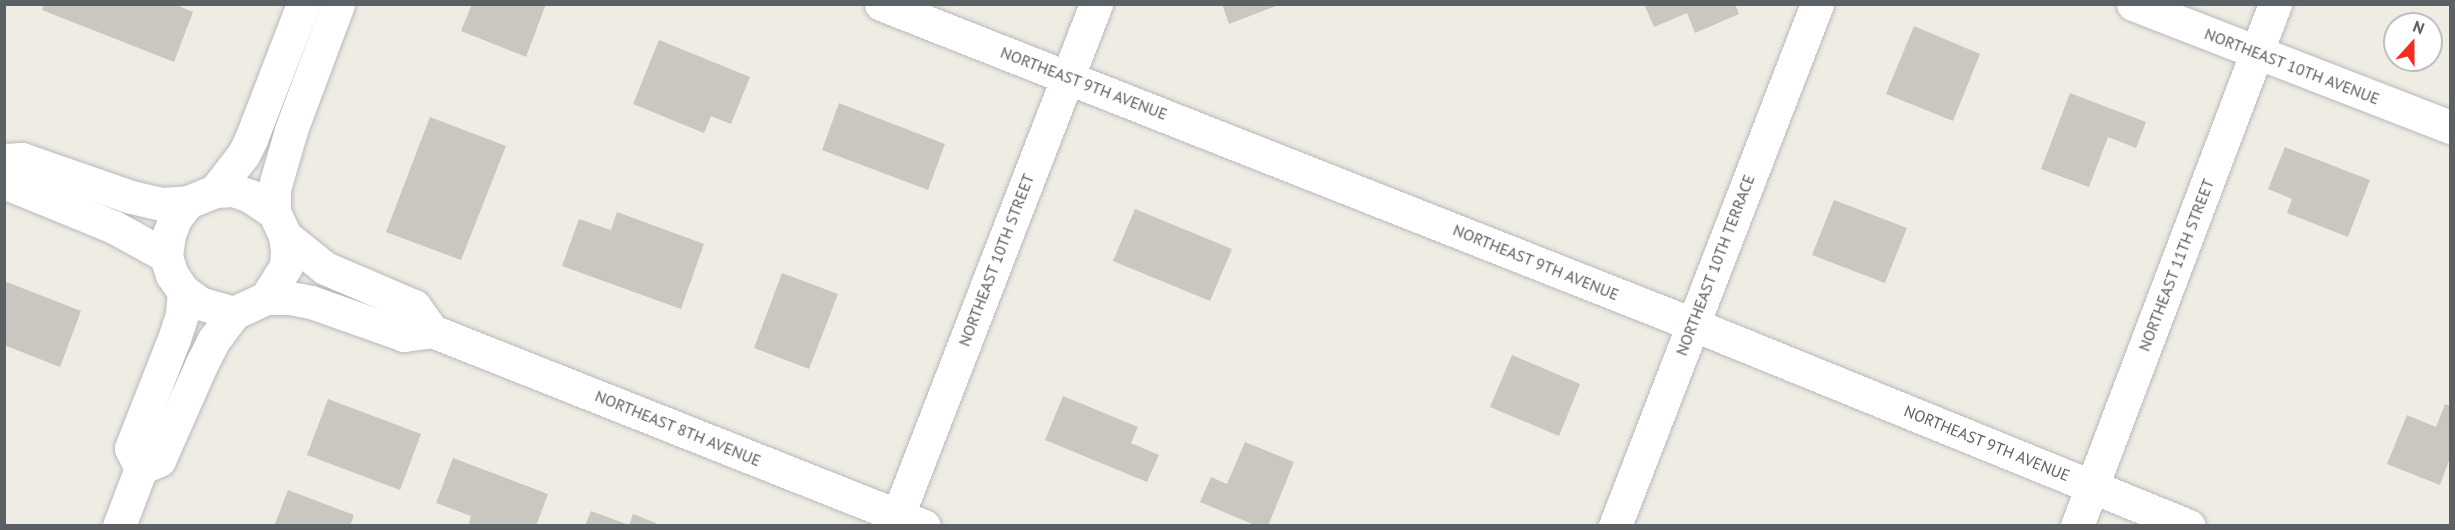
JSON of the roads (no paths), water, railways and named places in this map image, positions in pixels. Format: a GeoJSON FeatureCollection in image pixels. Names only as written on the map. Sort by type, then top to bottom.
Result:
{"type":"FeatureCollection","features":[{"type":"Feature","properties":{"kind":"street"},"geometry":{"type":"LineString","coordinates":[[234,313],[208,306],[184,292],[172,275],[166,256],[172,226],[243,155],[303,4]]}},
{"type":"Feature","properties":{"kind":"street"},"geometry":{"type":"LineString","coordinates":[[119,525],[141,468],[159,460],[201,363],[213,341],[234,313],[266,298],[286,266],[276,180],[291,130],[338,4]]}},
{"type":"Feature","properties":{"kind":"street","name":"NORTHEAST 9TH AVENUE"},"geometry":{"type":"LineString","coordinates":[[881,4],[1692,324],[2189,525]]}},
{"type":"Feature","properties":{"kind":"street","name":"NORTHEAST 10TH STREET"},"geometry":{"type":"LineString","coordinates":[[911,520],[1067,76],[1095,4]]}},
{"type":"Feature","properties":{"kind":"street","name":"NORTHEAST 10TH TERRACE"},"geometry":{"type":"LineString","coordinates":[[1615,525],[1817,4]]}},
{"type":"Feature","properties":{"kind":"street","name":"NORTHEAST 10TH AVENUE"},"geometry":{"type":"LineString","coordinates":[[2133,4],[2451,127]]}},
{"type":"Feature","properties":{"kind":"street","name":"NORTHEAST 11TH STREET"},"geometry":{"type":"LineString","coordinates":[[2077,525],[2275,4]]}},
{"type":"Feature","properties":{"kind":"street"},"geometry":{"type":"LineString","coordinates":[[4,160],[22,159],[131,197],[162,204],[232,190],[250,196],[325,268],[414,306],[432,331]]}},
{"type":"Feature","properties":{"kind":"street"},"geometry":{"type":"LineString","coordinates":[[4,174],[11,185],[114,227],[166,256]]}},
{"type":"Feature","properties":{"kind":"street"},"geometry":{"type":"LineString","coordinates":[[141,468],[131,448],[174,339],[182,314],[184,292]]}},
{"type":"Feature","properties":{"kind":"street","name":"NORTHEAST 8TH AVENUE"},"geometry":{"type":"LineString","coordinates":[[266,298],[290,298],[311,302],[404,335],[432,331],[911,520]]}}]}
